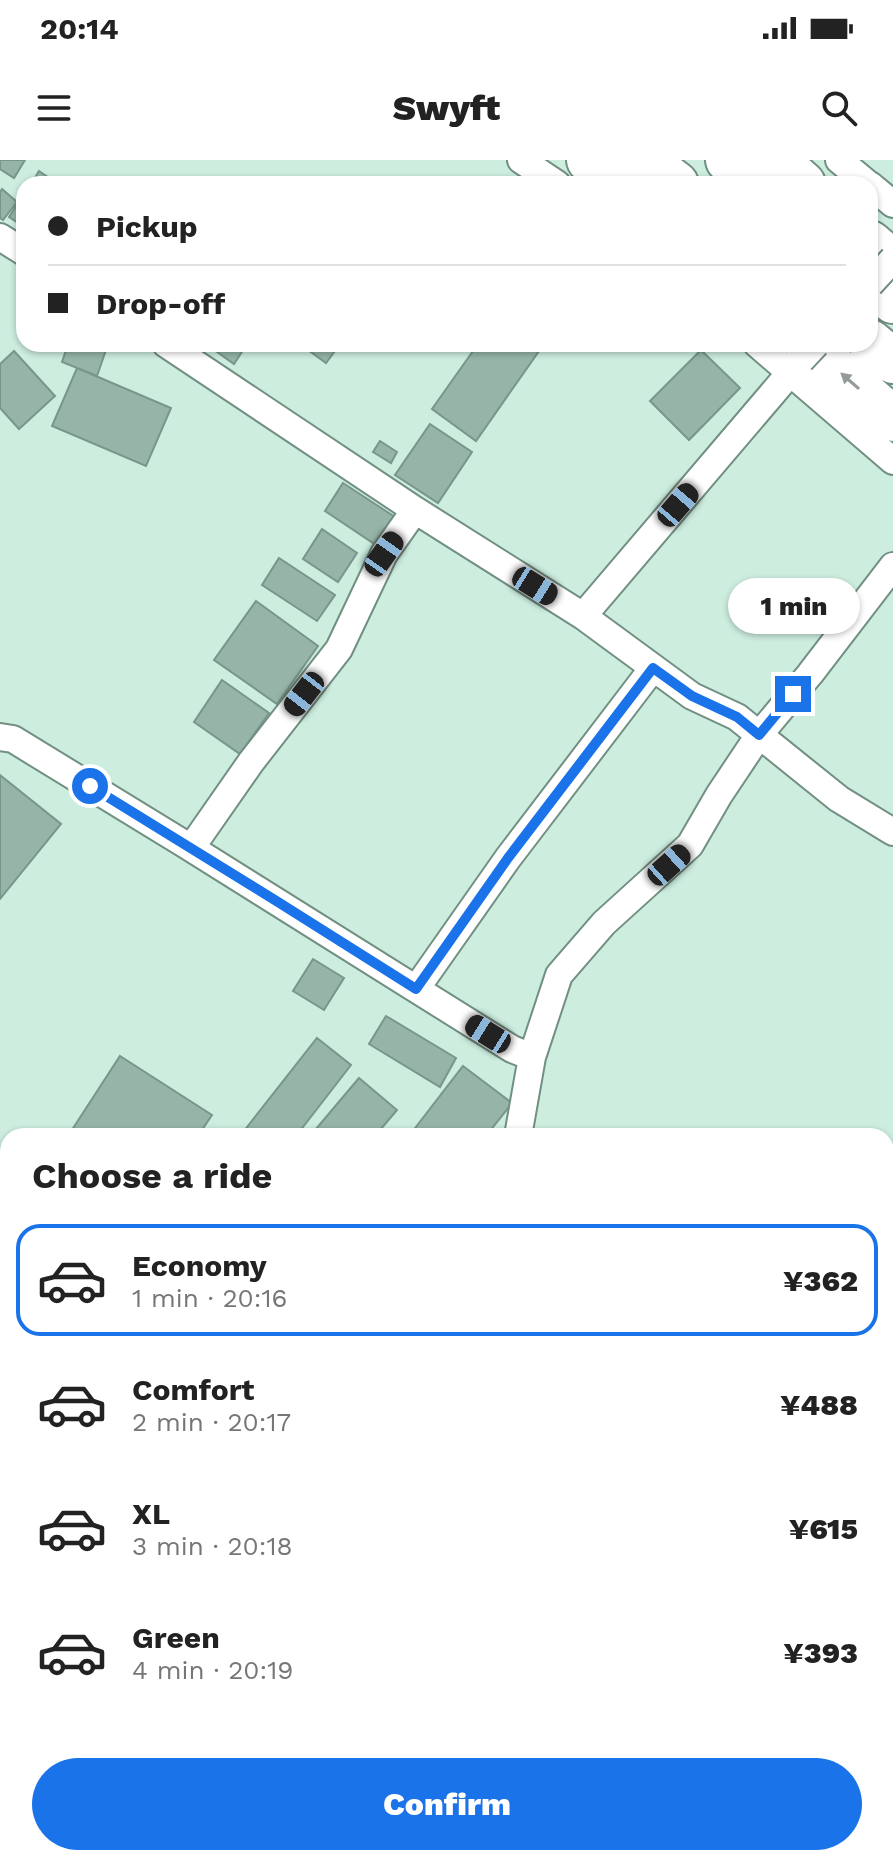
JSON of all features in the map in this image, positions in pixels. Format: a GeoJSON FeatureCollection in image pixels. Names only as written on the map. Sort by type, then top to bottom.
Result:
{"type":"FeatureCollection","features":[{"type":"Feature","properties":{"kind":"highway"},"geometry":{"type":"LineString","coordinates":[[589,160],[608,176]]}},
{"type":"Feature","properties":{"kind":"highway"},"geometry":{"type":"LineString","coordinates":[[645,160],[666,176]]}},
{"type":"Feature","properties":{"kind":"highway"},"geometry":{"type":"LineString","coordinates":[[728,160],[749,176]]}},
{"type":"Feature","properties":{"kind":"highway"},"geometry":{"type":"LineString","coordinates":[[776,160],[794,176]]}},
{"type":"Feature","properties":{"kind":"highway"},"geometry":{"type":"LineString","coordinates":[[804,355],[893,419]]}},
{"type":"Feature","properties":{"kind":"street"},"geometry":{"type":"LineString","coordinates":[[521,160],[545,176]]}},
{"type":"Feature","properties":{"kind":"street"},"geometry":{"type":"LineString","coordinates":[[839,160],[858,176]]}},
{"type":"Feature","properties":{"kind":"street"},"geometry":{"type":"LineString","coordinates":[[878,275],[893,261]]}},
{"type":"Feature","properties":{"kind":"street"},"geometry":{"type":"LineString","coordinates":[[178,352],[415,510],[583,616],[692,696],[737,717],[839,799],[893,832]]}},
{"type":"Feature","properties":{"kind":"street"},"geometry":{"type":"LineString","coordinates":[[583,616],[804,355],[893,461]]}},
{"type":"Feature","properties":{"kind":"street"},"geometry":{"type":"LineString","coordinates":[[191,848],[251,762],[339,649],[384,554],[415,510]]}},
{"type":"Feature","properties":{"kind":"street"},"geometry":{"type":"LineString","coordinates":[[519,1128],[532,1057],[559,975],[604,923],[690,845],[759,735],[893,566]]}},
{"type":"Feature","properties":{"kind":"street"},"geometry":{"type":"LineString","coordinates":[[416,989],[508,858],[653,668]]}},
{"type":"Feature","properties":{"kind":"street"},"geometry":{"type":"LineString","coordinates":[[0,737],[13,739],[512,1049],[532,1057]]}},
{"type":"Feature","properties":{"kind":"building"},"geometry":{"type":"Polygon","coordinates":[[[0,160],[25,160],[14,178],[0,169],[0,160]]]}},
{"type":"Feature","properties":{"kind":"building"},"geometry":{"type":"Polygon","coordinates":[[[2,189],[16,201],[3,220],[0,218],[2,189]]]}},
{"type":"Feature","properties":{"kind":"building"},"geometry":{"type":"Polygon","coordinates":[[[16,206],[16,222],[9,217],[16,206]]]}},
{"type":"Feature","properties":{"kind":"building"},"geometry":{"type":"Polygon","coordinates":[[[14,351],[55,396],[19,429],[0,408],[0,364],[14,351]]]}},
{"type":"Feature","properties":{"kind":"building"},"geometry":{"type":"Polygon","coordinates":[[[65,352],[105,352],[97,376],[62,362],[65,352]]]}},
{"type":"Feature","properties":{"kind":"building"},"geometry":{"type":"Polygon","coordinates":[[[217,352],[242,352],[234,364],[217,352]]]}},
{"type":"Feature","properties":{"kind":"building"},"geometry":{"type":"Polygon","coordinates":[[[311,352],[334,352],[326,363],[311,352]]]}},
{"type":"Feature","properties":{"kind":"building"},"geometry":{"type":"Polygon","coordinates":[[[472,352],[538,352],[476,441],[432,409],[472,352]]]}},
{"type":"Feature","properties":{"kind":"building"},"geometry":{"type":"Polygon","coordinates":[[[699,352],[703,352],[740,388],[689,440],[650,401],[699,352]]]}},
{"type":"Feature","properties":{"kind":"building"},"geometry":{"type":"Polygon","coordinates":[[[77,368],[171,408],[146,466],[52,426],[77,368]]]}},
{"type":"Feature","properties":{"kind":"building"},"geometry":{"type":"Polygon","coordinates":[[[430,424],[472,452],[438,503],[395,475],[430,424]]]}},
{"type":"Feature","properties":{"kind":"building"},"geometry":{"type":"Polygon","coordinates":[[[380,441],[397,452],[391,463],[373,452],[380,441]]]}},
{"type":"Feature","properties":{"kind":"building"},"geometry":{"type":"Polygon","coordinates":[[[343,483],[398,519],[379,547],[325,511],[343,483]]]}},
{"type":"Feature","properties":{"kind":"building"},"geometry":{"type":"Polygon","coordinates":[[[322,529],[357,553],[338,582],[303,559],[322,529]]]}},
{"type":"Feature","properties":{"kind":"building"},"geometry":{"type":"Polygon","coordinates":[[[279,558],[335,595],[317,621],[262,585],[279,558]]]}},
{"type":"Feature","properties":{"kind":"building"},"geometry":{"type":"Polygon","coordinates":[[[256,601],[318,646],[277,704],[214,660],[256,601]]]}},
{"type":"Feature","properties":{"kind":"building"},"geometry":{"type":"Polygon","coordinates":[[[222,680],[269,713],[240,754],[194,722],[222,680]]]}},
{"type":"Feature","properties":{"kind":"building"},"geometry":{"type":"Polygon","coordinates":[[[0,775],[61,824],[0,899],[0,775]]]}},
{"type":"Feature","properties":{"kind":"building"},"geometry":{"type":"Polygon","coordinates":[[[313,959],[344,978],[324,1010],[293,991],[313,959]]]}},
{"type":"Feature","properties":{"kind":"building"},"geometry":{"type":"Polygon","coordinates":[[[386,1016],[456,1058],[440,1087],[369,1044],[386,1016]]]}},
{"type":"Feature","properties":{"kind":"building"},"geometry":{"type":"Polygon","coordinates":[[[317,1038],[351,1065],[302,1128],[246,1128],[317,1038]]]}},
{"type":"Feature","properties":{"kind":"building"},"geometry":{"type":"Polygon","coordinates":[[[120,1056],[212,1115],[203,1128],[73,1128],[120,1056]]]}},
{"type":"Feature","properties":{"kind":"building"},"geometry":{"type":"Polygon","coordinates":[[[463,1066],[512,1103],[492,1128],[415,1128],[463,1066]]]}},
{"type":"Feature","properties":{"kind":"building"},"geometry":{"type":"Polygon","coordinates":[[[359,1078],[397,1110],[382,1128],[317,1128],[359,1078]]]}},
{"type":"Feature","properties":{"kind":"route"},"geometry":{"type":"LineString","coordinates":[[90,786],[416,989],[508,858],[653,668],[692,696],[737,717],[759,735],[793,694]]}}]}
